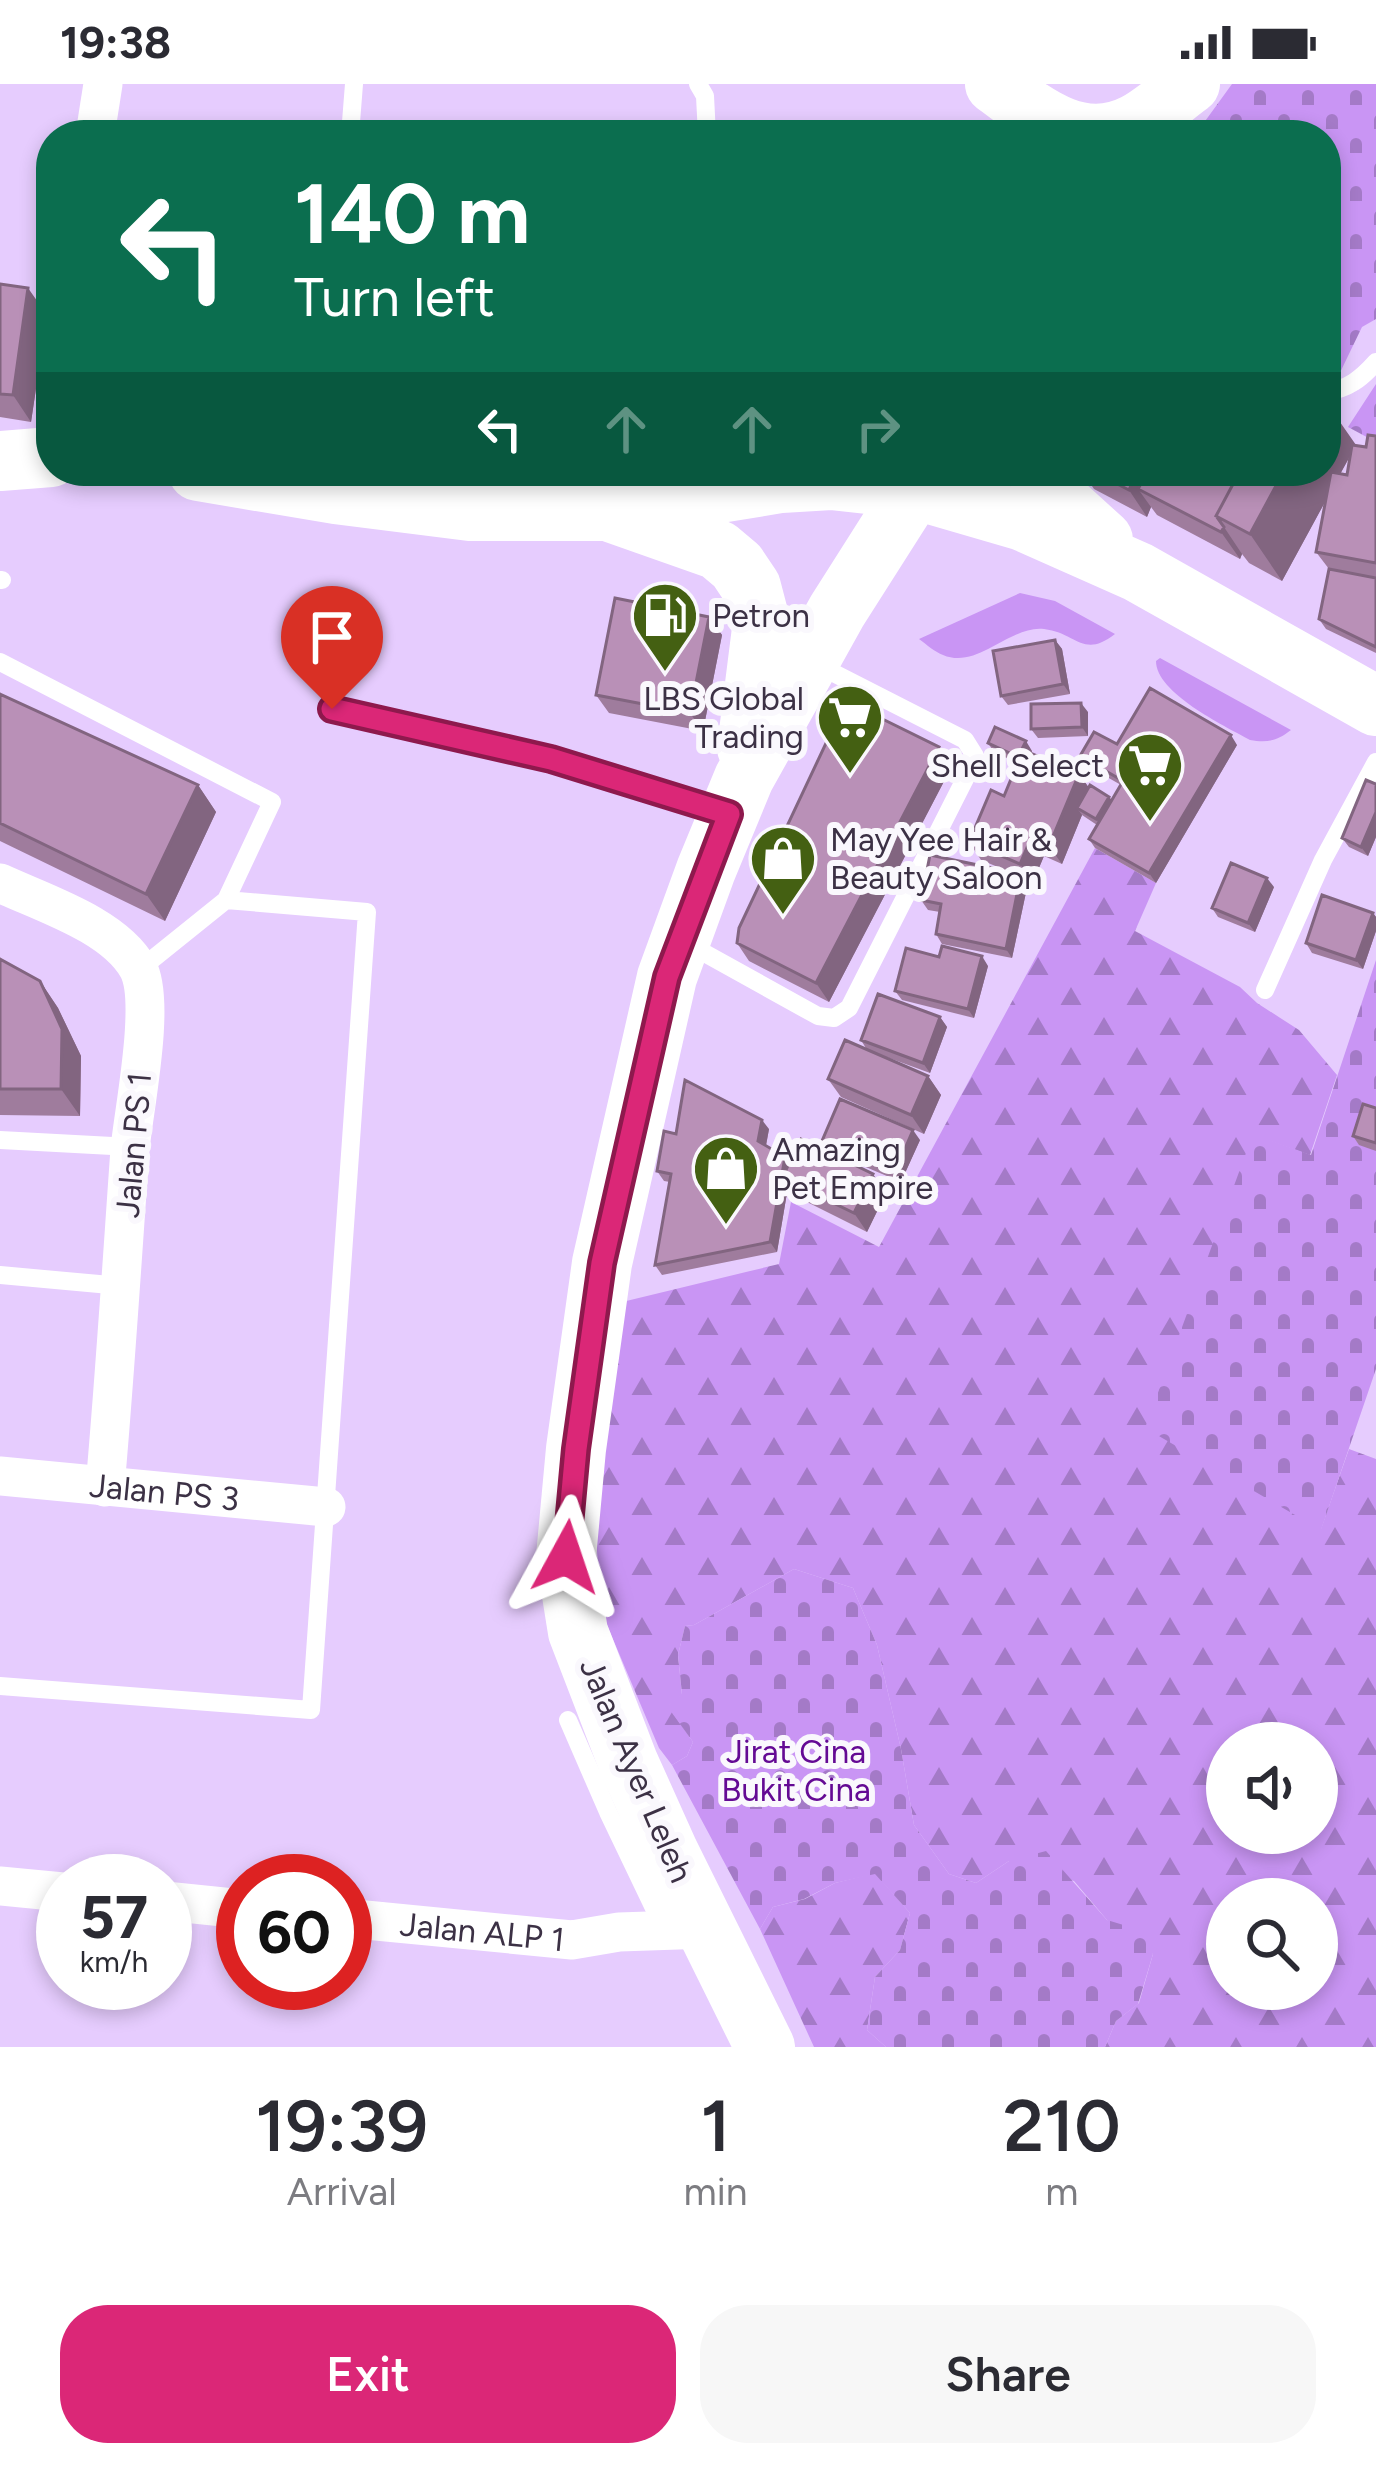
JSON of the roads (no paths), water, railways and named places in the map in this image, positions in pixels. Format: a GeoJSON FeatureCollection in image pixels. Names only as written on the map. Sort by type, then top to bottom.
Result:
{"type":"FeatureCollection","features":[{"type":"Feature","properties":{"kind":"main road"},"geometry":{"type":"LineString","coordinates":[[1140,120],[1192,84]]}},
{"type":"Feature","properties":{"kind":"main road"},"geometry":{"type":"LineString","coordinates":[[1174,120],[1192,84]]}},
{"type":"Feature","properties":{"kind":"main road"},"geometry":{"type":"LineString","coordinates":[[1012,102],[1044,120]]}},
{"type":"Feature","properties":{"kind":"main road"},"geometry":{"type":"LineString","coordinates":[[354,486],[470,511],[614,491],[718,486]]}},
{"type":"Feature","properties":{"kind":"main road","name":"Jalan Ayer Leleh"},"geometry":{"type":"LineString","coordinates":[[764,2047],[676,1909],[628,1762],[578,1632],[566,1557],[576,1449],[602,1263],[667,977],[736,796],[809,661],[916,486]]}},
{"type":"Feature","properties":{"kind":"main road"},"geometry":{"type":"LineString","coordinates":[[935,486],[1138,572],[1376,706]]}},
{"type":"Feature","properties":{"kind":"main road"},"geometry":{"type":"LineString","coordinates":[[1046,486],[1138,572]]}},
{"type":"Feature","properties":{"kind":"main road"},"geometry":{"type":"LineString","coordinates":[[614,491],[718,550],[751,587],[761,628],[736,796]]}},
{"type":"Feature","properties":{"kind":"street"},"geometry":{"type":"LineString","coordinates":[[97,120],[103,84]]}},
{"type":"Feature","properties":{"kind":"street"},"geometry":{"type":"LineString","coordinates":[[0,883],[115,940],[139,970]]}},
{"type":"Feature","properties":{"kind":"street","name":"Jalan PS 1"},"geometry":{"type":"LineString","coordinates":[[105,1487],[130,1147],[146,1001],[139,970]]}},
{"type":"Feature","properties":{"kind":"street","name":"Jalan PS 3"},"geometry":{"type":"LineString","coordinates":[[0,1476],[326,1507]]}},
{"type":"Feature","properties":{"kind":"street"},"geometry":{"type":"LineString","coordinates":[[0,1886],[36,1889]]}},
{"type":"Feature","properties":{"kind":"street","name":"Jalan ALP 1"},"geometry":{"type":"LineString","coordinates":[[372,1921],[572,1940],[620,1932],[676,1909]]}},
{"type":"Feature","properties":{"kind":"lane"},"geometry":{"type":"LineString","coordinates":[[351,120],[354,84]]}},
{"type":"Feature","properties":{"kind":"lane"},"geometry":{"type":"LineString","coordinates":[[698,84],[705,96],[706,120]]}},
{"type":"Feature","properties":{"kind":"lane"},"geometry":{"type":"LineString","coordinates":[[1341,389],[1376,362]]}},
{"type":"Feature","properties":{"kind":"lane"},"geometry":{"type":"LineString","coordinates":[[681,940],[818,1016],[834,1018],[849,1008],[969,770],[975,756],[965,740],[809,661]]}},
{"type":"Feature","properties":{"kind":"lane"},"geometry":{"type":"LineString","coordinates":[[0,662],[272,802],[226,900],[139,970]]}},
{"type":"Feature","properties":{"kind":"lane"},"geometry":{"type":"LineString","coordinates":[[332,709],[736,796]]}},
{"type":"Feature","properties":{"kind":"lane"},"geometry":{"type":"LineString","coordinates":[[1265,990],[1323,860],[1376,762]]}},
{"type":"Feature","properties":{"kind":"lane"},"geometry":{"type":"LineString","coordinates":[[0,1686],[311,1710],[367,912],[226,900]]}},
{"type":"Feature","properties":{"kind":"lane"},"geometry":{"type":"LineString","coordinates":[[0,1140],[130,1147]]}},
{"type":"Feature","properties":{"kind":"lane"},"geometry":{"type":"LineString","coordinates":[[0,1275],[122,1287]]}},
{"type":"Feature","properties":{"kind":"lane"},"geometry":{"type":"LineString","coordinates":[[568,1720],[676,1909]]}},
{"type":"Feature","properties":{"kind":"place","name":"Petron"},"geometry":{"type":"Point","coordinates":[665,674]}},
{"type":"Feature","properties":{"kind":"place","name":"LBS Global Trading"},"geometry":{"type":"Point","coordinates":[850,776]}},
{"type":"Feature","properties":{"kind":"place","name":"Shell Select"},"geometry":{"type":"Point","coordinates":[1150,824]}},
{"type":"Feature","properties":{"kind":"place","name":"May Yee Hair & Beauty Saloon"},"geometry":{"type":"Point","coordinates":[783,917]}},
{"type":"Feature","properties":{"kind":"place","name":"Amazing Pet Empire"},"geometry":{"type":"Point","coordinates":[726,1227]}},
{"type":"Feature","properties":{"kind":"park label","name":"Jirat Cina Bukit Cina"},"geometry":{"type":"Point","coordinates":[796,1770]}}]}
